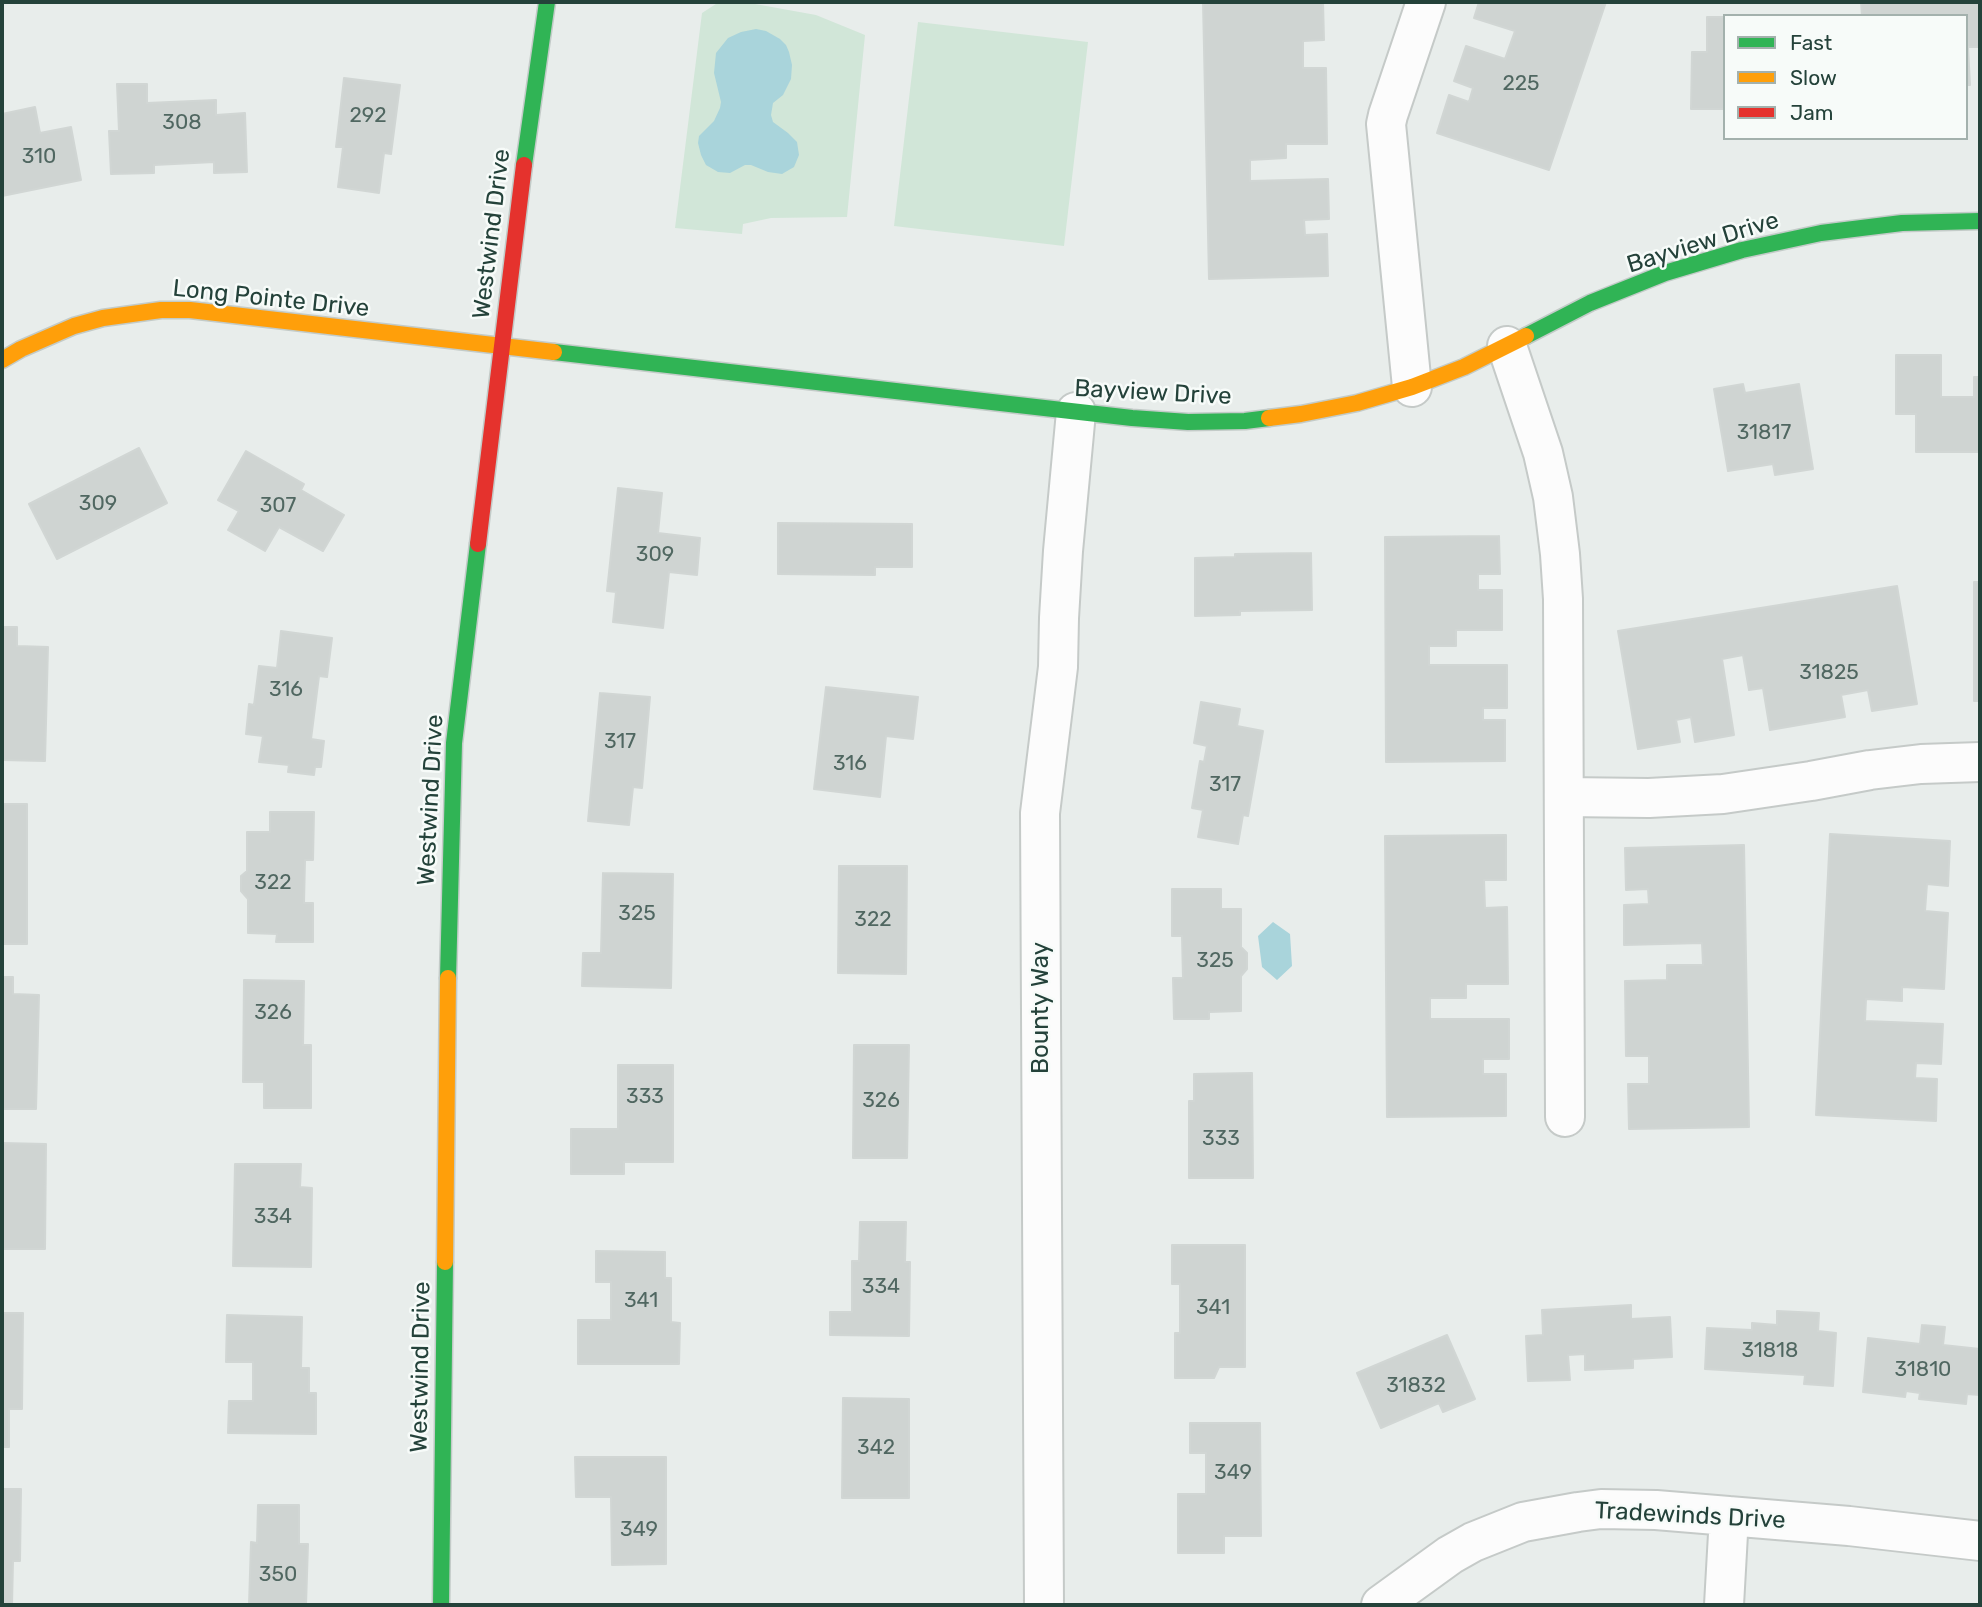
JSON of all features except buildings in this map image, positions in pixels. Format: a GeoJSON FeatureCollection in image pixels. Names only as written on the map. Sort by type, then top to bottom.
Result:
{"type":"FeatureCollection","features":[{"type":"Feature","properties":{"kind":"street","name":"Westwind Drive"},"geometry":{"type":"LineString","coordinates":[[441,1605],[449,895],[454,743],[527,142],[547,2]]}},
{"type":"Feature","properties":{"kind":"street"},"geometry":{"type":"LineString","coordinates":[[1412,387],[1386,124],[1426,2]]}},
{"type":"Feature","properties":{"kind":"street","name":"Bayview Drive"},"geometry":{"type":"LineString","coordinates":[[502,346],[1076,412],[1188,422],[1245,421],[1357,403],[1412,387],[1464,367],[1590,303],[1665,273],[1742,250],[1821,233],[1875,226],[1980,221]]}},
{"type":"Feature","properties":{"kind":"street","name":"Long Pointe Drive"},"geometry":{"type":"LineString","coordinates":[[2,360],[75,326],[103,318],[161,310],[190,310],[502,346]]}},
{"type":"Feature","properties":{"kind":"street"},"geometry":{"type":"LineString","coordinates":[[1507,346],[1543,453],[1560,543],[1563,599],[1565,1117]]}},
{"type":"Feature","properties":{"kind":"street","name":"Bounty Way"},"geometry":{"type":"LineString","coordinates":[[1044,1605],[1040,813],[1058,667],[1063,551],[1076,412]]}},
{"type":"Feature","properties":{"kind":"street"},"geometry":{"type":"LineString","coordinates":[[1564,797],[1648,798],[1723,794],[1870,770],[1921,764],[1980,762]]}},
{"type":"Feature","properties":{"kind":"street","name":"Tradewinds Drive"},"geometry":{"type":"LineString","coordinates":[[1381,1605],[1450,1555],[1499,1530],[1564,1513],[1601,1509],[1656,1510],[1849,1526],[1980,1541]]}},
{"type":"Feature","properties":{"kind":"street"},"geometry":{"type":"LineString","coordinates":[[1724,1605],[1729,1517]]}},
{"type":"Feature","properties":{"kind":"green space"},"geometry":{"type":"Polygon","coordinates":[[[719,2],[744,2],[816,15],[865,35],[847,217],[771,218],[743,224],[742,234],[675,228],[702,13],[719,2]]]}},
{"type":"Feature","properties":{"kind":"green space"},"geometry":{"type":"Polygon","coordinates":[[[918,22],[1088,42],[1064,246],[894,226],[918,22]]]}},
{"type":"Feature","properties":{"kind":"water"},"geometry":{"type":"Polygon","coordinates":[[[756,29],[780,39],[789,52],[791,79],[783,95],[773,103],[771,115],[773,122],[797,142],[799,155],[794,167],[782,174],[751,165],[745,165],[730,173],[718,172],[706,165],[698,143],[699,136],[714,121],[720,108],[714,73],[716,53],[728,38],[756,29]]]}},
{"type":"Feature","properties":{"kind":"water"},"geometry":{"type":"Polygon","coordinates":[[[1273,922],[1290,934],[1292,966],[1277,980],[1262,967],[1258,936],[1273,922]]]}},
{"type":"Feature","properties":{"kind":"traffic: fast"},"geometry":{"type":"LineString","coordinates":[[524,165],[547,2]]}},
{"type":"Feature","properties":{"kind":"traffic: fast"},"geometry":{"type":"LineString","coordinates":[[1526,336],[1590,303],[1665,273],[1742,250],[1821,233],[1902,223],[1980,221]]}},
{"type":"Feature","properties":{"kind":"traffic: fast"},"geometry":{"type":"LineString","coordinates":[[554,352],[1132,418],[1188,422],[1269,418]]}},
{"type":"Feature","properties":{"kind":"traffic: fast"},"geometry":{"type":"LineString","coordinates":[[448,978],[454,743],[478,544]]}},
{"type":"Feature","properties":{"kind":"traffic: fast"},"geometry":{"type":"LineString","coordinates":[[441,1605],[445,1262]]}},
{"type":"Feature","properties":{"kind":"traffic: slow"},"geometry":{"type":"LineString","coordinates":[[2,360],[74,326],[103,318],[161,310],[190,310],[554,352]]}},
{"type":"Feature","properties":{"kind":"traffic: slow"},"geometry":{"type":"LineString","coordinates":[[1269,418],[1357,403],[1412,387],[1464,367],[1526,336]]}},
{"type":"Feature","properties":{"kind":"traffic: slow"},"geometry":{"type":"LineString","coordinates":[[445,1262],[448,978]]}},
{"type":"Feature","properties":{"kind":"traffic: jam"},"geometry":{"type":"LineString","coordinates":[[478,544],[524,165]]}}]}
